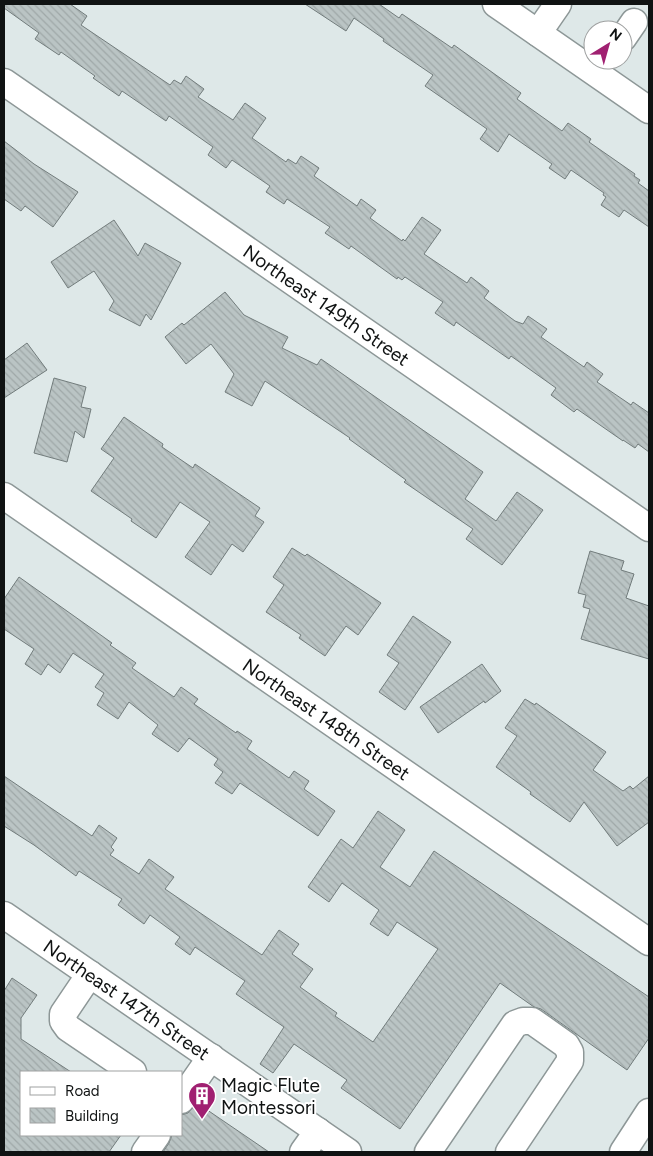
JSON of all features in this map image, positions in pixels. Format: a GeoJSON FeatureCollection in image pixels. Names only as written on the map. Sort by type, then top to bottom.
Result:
{"type":"FeatureCollection","features":[{"type":"Feature","properties":{"kind":"street"},"geometry":{"type":"LineString","coordinates":[[496,4],[538,33],[583,57]]}},
{"type":"Feature","properties":{"kind":"street"},"geometry":{"type":"LineString","coordinates":[[538,33],[558,4]]}},
{"type":"Feature","properties":{"kind":"street"},"geometry":{"type":"LineString","coordinates":[[605,70],[649,110]]}},
{"type":"Feature","properties":{"kind":"street","name":"Northeast 149th Street"},"geometry":{"type":"LineString","coordinates":[[4,82],[649,528]]}},
{"type":"Feature","properties":{"kind":"street","name":"Northeast 148th Street"},"geometry":{"type":"LineString","coordinates":[[4,496],[649,942]]}},
{"type":"Feature","properties":{"kind":"street","name":"Northeast 147th Street"},"geometry":{"type":"LineString","coordinates":[[4,915],[348,1152]]}},
{"type":"Feature","properties":{"kind":"street"},"geometry":{"type":"LineString","coordinates":[[90,974],[63,1014],[63,1021],[68,1028],[132,1071]]}},
{"type":"Feature","properties":{"kind":"street"},"geometry":{"type":"LineString","coordinates":[[428,1152],[515,1024],[523,1021],[532,1021],[566,1045],[570,1052],[570,1061],[509,1152]]}},
{"type":"Feature","properties":{"kind":"street"},"geometry":{"type":"LineString","coordinates":[[182,1099],[211,1057]]}},
{"type":"Feature","properties":{"kind":"street"},"geometry":{"type":"LineString","coordinates":[[623,1152],[649,1112]]}},
{"type":"Feature","properties":{"kind":"street"},"geometry":{"type":"LineString","coordinates":[[303,1152],[318,1131]]}},
{"type":"Feature","properties":{"kind":"street"},"geometry":{"type":"LineString","coordinates":[[145,1152],[156,1136]]}},
{"type":"Feature","properties":{"kind":"building"},"geometry":{"type":"Polygon","coordinates":[[[4,4],[70,4],[87,16],[81,25],[170,85],[174,80],[181,84],[186,76],[204,89],[198,97],[233,120],[245,103],[266,118],[252,138],[286,162],[288,159],[296,164],[301,156],[319,168],[314,176],[357,206],[361,199],[376,210],[370,218],[402,241],[403,239],[405,241],[422,217],[441,230],[424,254],[467,283],[471,277],[489,291],[484,298],[515,321],[523,324],[528,316],[547,329],[541,337],[584,367],[587,362],[603,374],[597,382],[631,405],[633,402],[649,413],[649,452],[638,444],[635,448],[623,441],[577,409],[574,412],[551,395],[556,388],[511,356],[509,359],[456,322],[454,326],[435,313],[443,302],[405,277],[402,280],[398,277],[397,279],[351,246],[349,249],[325,233],[330,227],[287,199],[284,204],[266,192],[270,186],[232,160],[226,168],[208,155],[213,147],[169,116],[166,121],[122,91],[119,96],[61,52],[59,55],[35,39],[39,33],[4,8],[4,4]]]}},
{"type":"Feature","properties":{"kind":"building"},"geometry":{"type":"Polygon","coordinates":[[[305,4],[379,4],[399,18],[402,14],[452,48],[454,45],[521,93],[517,99],[562,131],[568,123],[591,139],[589,142],[635,174],[634,176],[640,180],[638,183],[649,191],[649,227],[624,210],[619,217],[601,205],[606,197],[603,195],[604,193],[571,170],[565,179],[549,168],[552,164],[509,134],[498,152],[480,139],[487,129],[425,86],[433,75],[383,41],[384,39],[354,18],[346,31],[305,4]]]}},
{"type":"Feature","properties":{"kind":"building"},"geometry":{"type":"Polygon","coordinates":[[[4,141],[34,164],[78,192],[53,227],[25,206],[21,211],[4,199],[4,141]]]}},
{"type":"Feature","properties":{"kind":"building"},"geometry":{"type":"Polygon","coordinates":[[[114,220],[138,256],[145,243],[181,263],[151,320],[146,314],[140,326],[109,310],[114,301],[94,271],[68,288],[51,262],[114,220]]]}},
{"type":"Feature","properties":{"kind":"building"},"geometry":{"type":"Polygon","coordinates":[[[225,292],[244,315],[288,337],[282,348],[317,365],[321,359],[483,472],[465,499],[496,521],[517,492],[543,510],[502,565],[466,539],[473,529],[404,482],[406,480],[350,438],[265,381],[252,406],[225,392],[234,374],[211,344],[186,364],[165,337],[182,323],[184,325],[225,292]]]}},
{"type":"Feature","properties":{"kind":"building"},"geometry":{"type":"Polygon","coordinates":[[[27,343],[47,370],[4,398],[4,360],[27,343]]]}},
{"type":"Feature","properties":{"kind":"building"},"geometry":{"type":"Polygon","coordinates":[[[54,378],[86,387],[81,407],[91,409],[84,438],[75,431],[67,462],[34,453],[54,378]]]}},
{"type":"Feature","properties":{"kind":"building"},"geometry":{"type":"Polygon","coordinates":[[[124,417],[163,444],[162,447],[193,468],[195,464],[260,508],[255,516],[264,522],[243,552],[232,544],[211,575],[185,557],[210,522],[180,502],[156,538],[91,491],[114,458],[101,449],[124,417]]]}},
{"type":"Feature","properties":{"kind":"building"},"geometry":{"type":"Polygon","coordinates":[[[292,548],[305,556],[307,554],[381,603],[358,635],[346,626],[325,656],[299,638],[301,635],[266,612],[284,585],[273,577],[292,548]]]}},
{"type":"Feature","properties":{"kind":"building"},"geometry":{"type":"Polygon","coordinates":[[[590,551],[624,561],[621,570],[634,574],[626,598],[649,606],[649,659],[581,639],[590,609],[583,607],[586,595],[578,593],[590,551]]]}},
{"type":"Feature","properties":{"kind":"building"},"geometry":{"type":"Polygon","coordinates":[[[19,577],[112,643],[110,645],[136,663],[132,668],[174,697],[181,687],[198,699],[194,704],[236,733],[237,731],[252,741],[247,749],[289,778],[294,771],[309,781],[304,789],[335,811],[318,836],[240,783],[232,794],[215,783],[223,772],[214,765],[218,759],[189,738],[178,752],[152,734],[158,725],[129,702],[118,719],[97,705],[104,693],[95,687],[104,674],[73,653],[60,673],[48,664],[41,675],[25,664],[34,649],[4,629],[4,599],[19,577]]]}},
{"type":"Feature","properties":{"kind":"building"},"geometry":{"type":"Polygon","coordinates":[[[413,616],[451,642],[405,710],[379,692],[399,663],[387,655],[413,616]]]}},
{"type":"Feature","properties":{"kind":"building"},"geometry":{"type":"Polygon","coordinates":[[[482,664],[501,691],[438,733],[420,707],[482,664]]]}},
{"type":"Feature","properties":{"kind":"building"},"geometry":{"type":"Polygon","coordinates":[[[525,699],[535,705],[536,703],[606,752],[593,770],[623,791],[630,786],[633,789],[649,776],[649,822],[617,846],[584,802],[570,822],[496,767],[517,736],[505,728],[525,699]]]}},
{"type":"Feature","properties":{"kind":"building"},"geometry":{"type":"Polygon","coordinates":[[[4,776],[92,836],[99,825],[117,838],[111,847],[114,850],[110,855],[139,874],[149,859],[174,877],[165,889],[262,955],[279,930],[299,944],[292,954],[313,969],[300,987],[337,1013],[335,1016],[373,1042],[438,949],[397,922],[388,936],[370,924],[379,910],[342,883],[329,902],[308,887],[341,839],[353,848],[378,811],[405,830],[380,867],[410,887],[434,851],[649,997],[649,1038],[627,1070],[541,1009],[534,1007],[500,983],[400,1129],[341,1088],[347,1080],[294,1044],[273,1073],[260,1064],[284,1027],[236,994],[245,981],[195,947],[190,955],[175,944],[180,937],[150,915],[144,924],[118,905],[122,899],[79,871],[76,876],[34,845],[4,826],[4,776]]]}},
{"type":"Feature","properties":{"kind":"building"},"geometry":{"type":"Polygon","coordinates":[[[12,978],[37,995],[21,1018],[21,1039],[69,1071],[20,1071],[20,1136],[120,1136],[109,1152],[4,1152],[4,991],[12,978]]]}},
{"type":"Feature","properties":{"kind":"building","name":"Magic Flute Montessori"},"geometry":{"type":"Polygon","coordinates":[[[197,1103],[269,1152],[163,1152],[172,1136],[182,1136],[182,1115],[188,1113],[197,1103]]]}},
{"type":"Feature","properties":{"kind":"place","name":"Magic Flute Montessori"},"geometry":{"type":"Point","coordinates":[202,1120]}}]}
